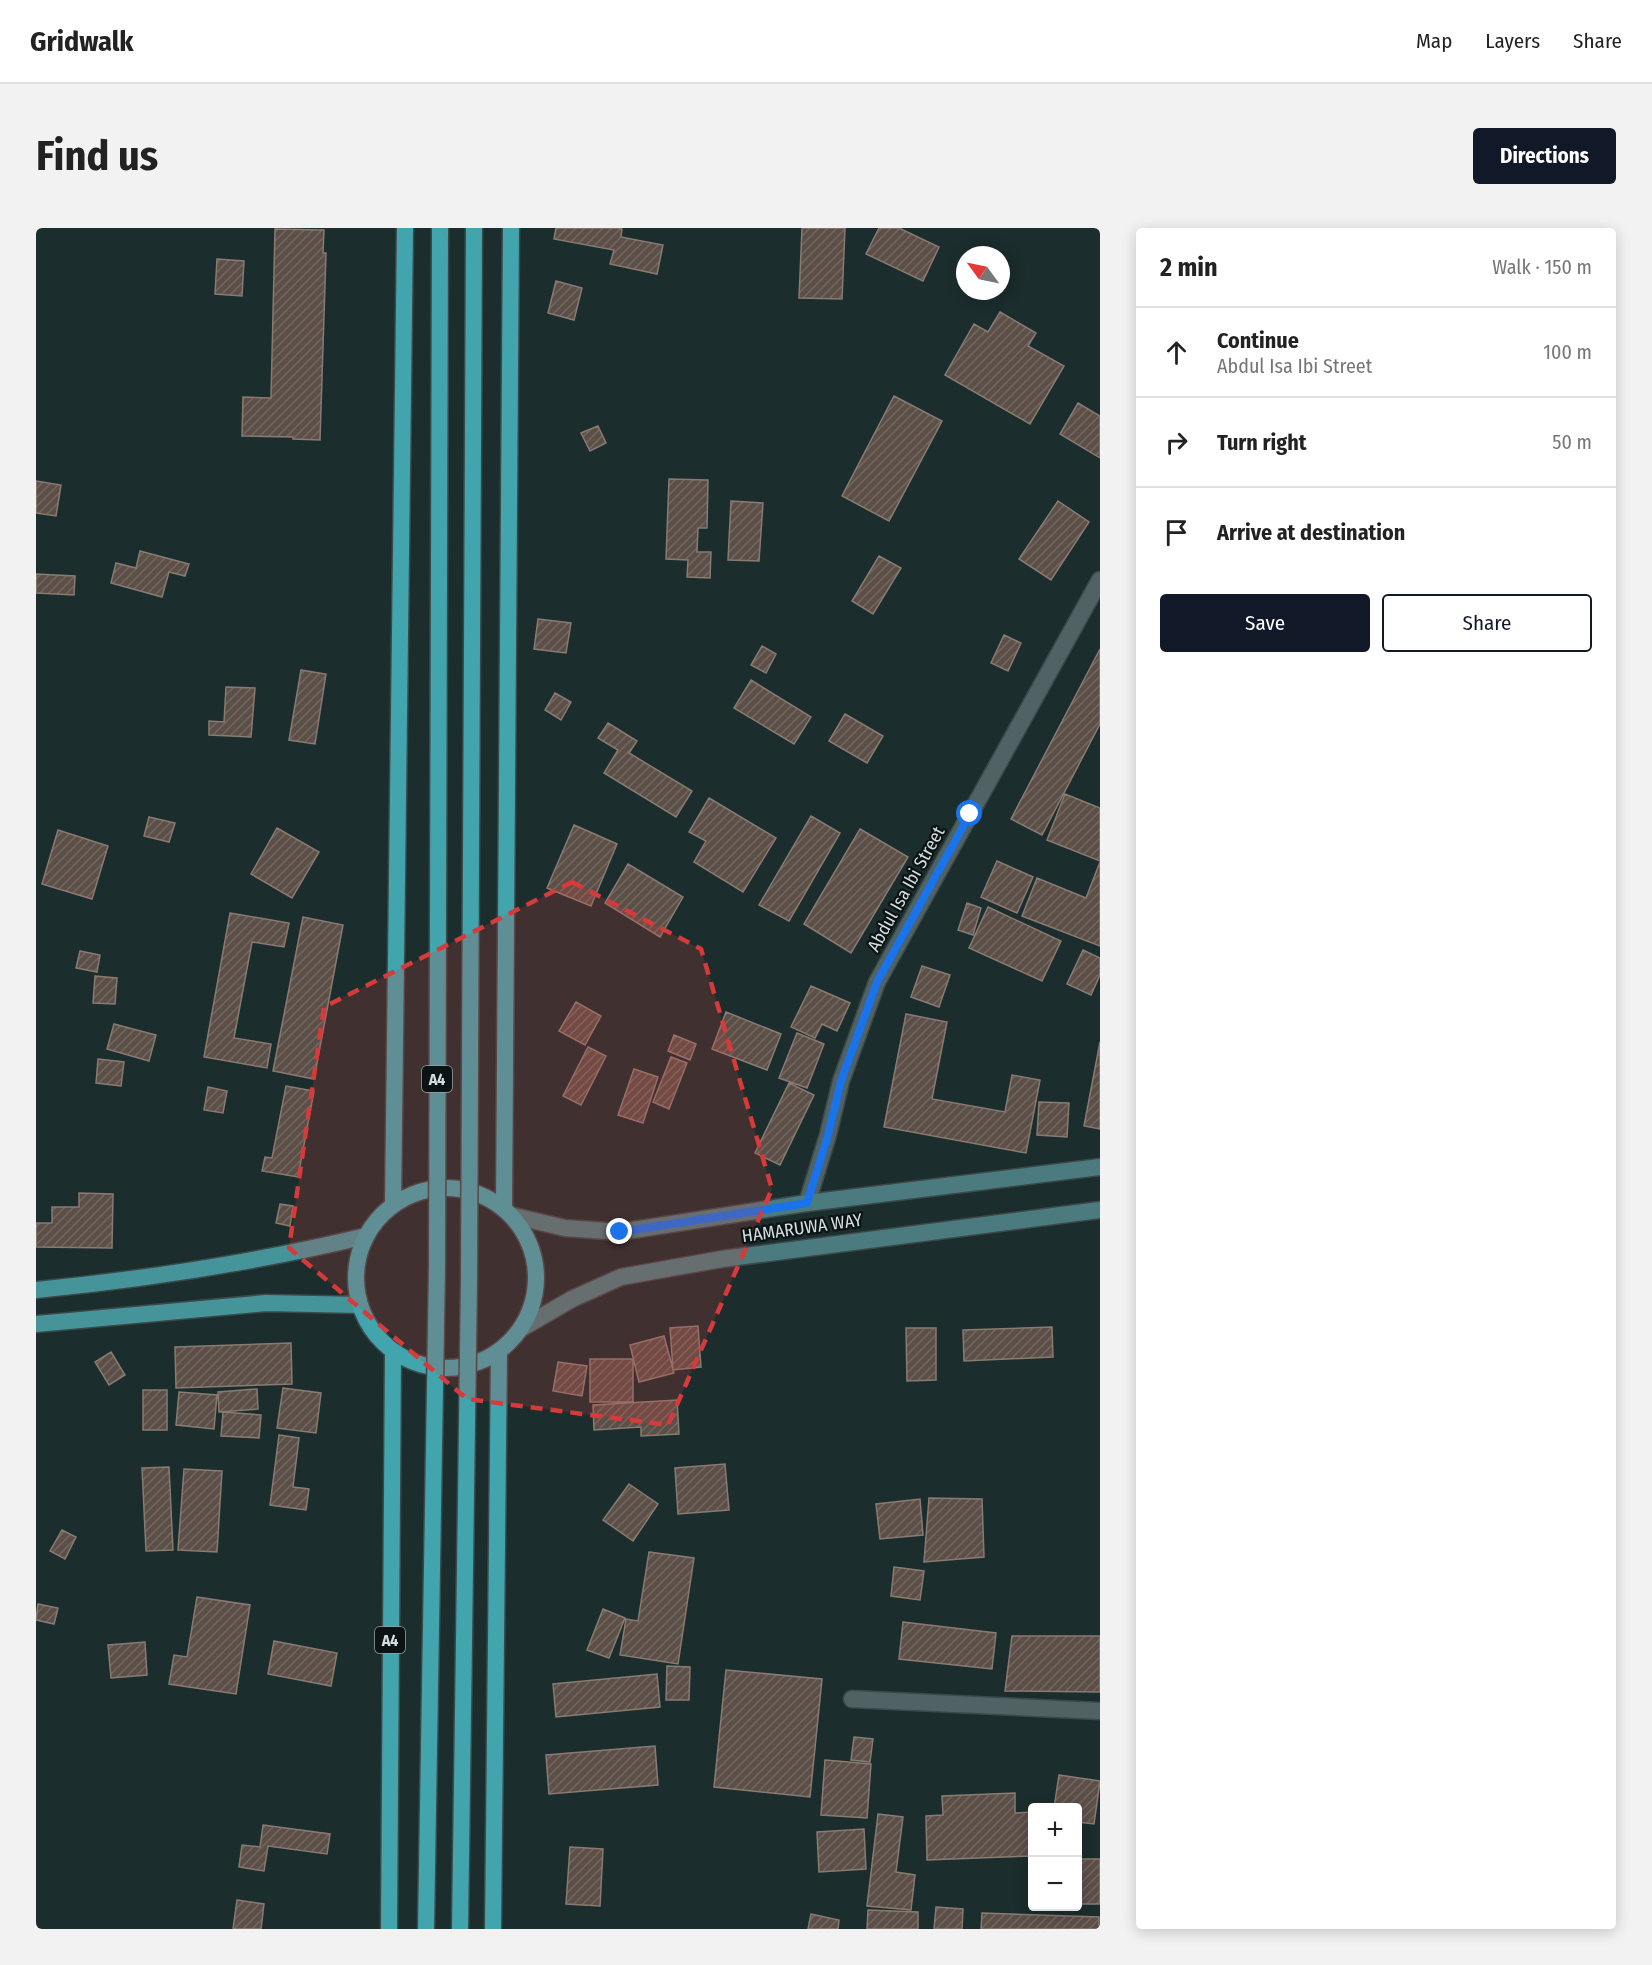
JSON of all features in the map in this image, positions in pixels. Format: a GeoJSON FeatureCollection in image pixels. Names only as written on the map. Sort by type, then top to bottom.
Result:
{"type":"FeatureCollection","features":[{"type":"Feature","properties":{"kind":"highway"},"geometry":{"type":"LineString","coordinates":[[393,1204],[405,228]]}},
{"type":"Feature","properties":{"kind":"highway","name":"A4"},"geometry":{"type":"LineString","coordinates":[[426,1929],[437,1267],[440,228]]}},
{"type":"Feature","properties":{"kind":"highway","name":"A4"},"geometry":{"type":"LineString","coordinates":[[460,1929],[469,1279],[474,228]]}},
{"type":"Feature","properties":{"kind":"highway"},"geometry":{"type":"LineString","coordinates":[[509,1212],[511,228]]}},
{"type":"Feature","properties":{"kind":"highway"},"geometry":{"type":"LineString","coordinates":[[444,1187],[472,1190],[509,1212],[533,1251],[536,1290],[522,1328],[499,1351],[474,1364],[446,1368],[418,1364],[393,1351],[373,1331],[360,1305],[356,1270],[366,1236],[378,1219],[393,1204],[417,1192],[444,1187]]}},
{"type":"Feature","properties":{"kind":"highway","name":"A4"},"geometry":{"type":"LineString","coordinates":[[388,1929],[393,1351]]}},
{"type":"Feature","properties":{"kind":"highway"},"geometry":{"type":"LineString","coordinates":[[493,1929],[499,1351]]}},
{"type":"Feature","properties":{"kind":"main road"},"geometry":{"type":"LineString","coordinates":[[509,1212],[565,1228],[620,1232],[807,1203],[1100,1167]]}},
{"type":"Feature","properties":{"kind":"main road","name":"HAMARUWA WAY"},"geometry":{"type":"LineString","coordinates":[[522,1328],[572,1299],[621,1277],[722,1259],[1100,1210]]}},
{"type":"Feature","properties":{"kind":"main road"},"geometry":{"type":"LineString","coordinates":[[36,1290],[266,1258],[366,1236]]}},
{"type":"Feature","properties":{"kind":"main road"},"geometry":{"type":"LineString","coordinates":[[36,1324],[266,1303],[360,1305]]}},
{"type":"Feature","properties":{"kind":"street","name":"Abdul Isa Ibi Street"},"geometry":{"type":"LineString","coordinates":[[807,1203],[828,1135],[841,1081],[877,982],[1092,604],[1100,580]]}},
{"type":"Feature","properties":{"kind":"street"},"geometry":{"type":"LineString","coordinates":[[852,1699],[1100,1711]]}},
{"type":"Feature","properties":{"kind":"highlighted area"},"geometry":{"type":"Polygon","coordinates":[[[572,882],[701,949],[772,1189],[668,1425],[467,1399],[289,1248],[324,1007],[572,882]]]}},
{"type":"Feature","properties":{"kind":"building"},"geometry":{"type":"Polygon","coordinates":[[[556,228],[619,228],[622,229],[621,237],[663,245],[657,274],[610,264],[614,250],[554,239],[556,228]]]}},
{"type":"Feature","properties":{"kind":"building"},"geometry":{"type":"Polygon","coordinates":[[[802,228],[845,228],[842,299],[799,298],[802,228]]]}},
{"type":"Feature","properties":{"kind":"building"},"geometry":{"type":"Polygon","coordinates":[[[879,228],[899,228],[939,247],[923,281],[866,254],[879,228]]]}},
{"type":"Feature","properties":{"kind":"building"},"geometry":{"type":"Polygon","coordinates":[[[275,229],[324,230],[323,253],[326,253],[320,440],[242,436],[243,397],[271,398],[275,229]]]}},
{"type":"Feature","properties":{"kind":"building"},"geometry":{"type":"Polygon","coordinates":[[[217,259],[244,261],[242,296],[215,294],[217,259]]]}},
{"type":"Feature","properties":{"kind":"building"},"geometry":{"type":"Polygon","coordinates":[[[556,281],[582,288],[574,320],[548,313],[556,281]]]}},
{"type":"Feature","properties":{"kind":"building"},"geometry":{"type":"Polygon","coordinates":[[[1000,312],[1036,333],[1028,346],[1064,366],[1030,424],[945,375],[974,324],[988,332],[1000,312]]]}},
{"type":"Feature","properties":{"kind":"building"},"geometry":{"type":"Polygon","coordinates":[[[894,396],[942,421],[889,521],[842,496],[894,396]]]}},
{"type":"Feature","properties":{"kind":"building"},"geometry":{"type":"Polygon","coordinates":[[[1078,403],[1100,416],[1100,458],[1060,434],[1078,403]]]}},
{"type":"Feature","properties":{"kind":"building"},"geometry":{"type":"Polygon","coordinates":[[[598,426],[606,443],[590,451],[581,433],[598,426]]]}},
{"type":"Feature","properties":{"kind":"building"},"geometry":{"type":"Polygon","coordinates":[[[669,479],[708,480],[707,528],[698,528],[697,552],[711,552],[710,578],[687,577],[688,560],[666,559],[669,479]]]}},
{"type":"Feature","properties":{"kind":"building"},"geometry":{"type":"Polygon","coordinates":[[[36,481],[61,485],[56,516],[36,513],[36,481]]]}},
{"type":"Feature","properties":{"kind":"building"},"geometry":{"type":"Polygon","coordinates":[[[731,501],[763,503],[759,561],[728,560],[731,501]]]}},
{"type":"Feature","properties":{"kind":"building"},"geometry":{"type":"Polygon","coordinates":[[[1058,501],[1089,522],[1051,580],[1019,559],[1058,501]]]}},
{"type":"Feature","properties":{"kind":"building"},"geometry":{"type":"Polygon","coordinates":[[[140,551],[189,564],[185,576],[169,572],[162,597],[111,583],[116,563],[136,568],[140,551]]]}},
{"type":"Feature","properties":{"kind":"building"},"geometry":{"type":"Polygon","coordinates":[[[879,556],[901,568],[873,614],[852,601],[879,556]]]}},
{"type":"Feature","properties":{"kind":"building"},"geometry":{"type":"Polygon","coordinates":[[[36,574],[75,576],[74,595],[36,593],[36,574]]]}},
{"type":"Feature","properties":{"kind":"building"},"geometry":{"type":"Polygon","coordinates":[[[538,619],[571,623],[566,653],[534,649],[538,619]]]}},
{"type":"Feature","properties":{"kind":"building"},"geometry":{"type":"Polygon","coordinates":[[[1004,635],[1021,643],[1008,671],[991,663],[1004,635]]]}},
{"type":"Feature","properties":{"kind":"building"},"geometry":{"type":"Polygon","coordinates":[[[762,646],[776,654],[766,673],[751,665],[762,646]]]}},
{"type":"Feature","properties":{"kind":"building"},"geometry":{"type":"Polygon","coordinates":[[[1100,649],[1100,724],[1042,835],[1011,819],[1100,649]]]}},
{"type":"Feature","properties":{"kind":"building"},"geometry":{"type":"Polygon","coordinates":[[[301,670],[326,674],[315,744],[289,740],[301,670]]]}},
{"type":"Feature","properties":{"kind":"building"},"geometry":{"type":"Polygon","coordinates":[[[751,680],[811,717],[794,744],[734,708],[751,680]]]}},
{"type":"Feature","properties":{"kind":"building"},"geometry":{"type":"Polygon","coordinates":[[[226,687],[255,688],[251,737],[209,735],[209,721],[224,722],[226,687]]]}},
{"type":"Feature","properties":{"kind":"building"},"geometry":{"type":"Polygon","coordinates":[[[555,693],[571,702],[561,720],[545,710],[555,693]]]}},
{"type":"Feature","properties":{"kind":"building"},"geometry":{"type":"Polygon","coordinates":[[[845,714],[883,736],[867,763],[829,741],[845,714]]]}},
{"type":"Feature","properties":{"kind":"building"},"geometry":{"type":"Polygon","coordinates":[[[608,723],[637,741],[629,753],[692,791],[676,817],[604,773],[618,750],[598,738],[608,723]]]}},
{"type":"Feature","properties":{"kind":"building"},"geometry":{"type":"Polygon","coordinates":[[[1065,794],[1100,808],[1100,861],[1047,840],[1065,794]]]}},
{"type":"Feature","properties":{"kind":"building"},"geometry":{"type":"Polygon","coordinates":[[[709,798],[776,838],[743,892],[694,862],[706,841],[689,832],[709,798]]]}},
{"type":"Feature","properties":{"kind":"building"},"geometry":{"type":"Polygon","coordinates":[[[811,816],[840,833],[789,921],[759,905],[811,816]]]}},
{"type":"Feature","properties":{"kind":"building"},"geometry":{"type":"Polygon","coordinates":[[[149,817],[175,823],[169,842],[144,836],[149,817]]]}},
{"type":"Feature","properties":{"kind":"building"},"geometry":{"type":"Polygon","coordinates":[[[574,825],[617,844],[591,906],[547,888],[574,825]]]}},
{"type":"Feature","properties":{"kind":"building"},"geometry":{"type":"Polygon","coordinates":[[[277,828],[319,852],[292,898],[251,874],[277,828]]]}},
{"type":"Feature","properties":{"kind":"building"},"geometry":{"type":"Polygon","coordinates":[[[860,829],[908,857],[851,953],[804,924],[860,829]]]}},
{"type":"Feature","properties":{"kind":"building"},"geometry":{"type":"Polygon","coordinates":[[[58,830],[108,846],[92,899],[42,884],[58,830]]]}},
{"type":"Feature","properties":{"kind":"building"},"geometry":{"type":"Polygon","coordinates":[[[997,861],[1033,877],[1017,913],[981,897],[997,861]]]}},
{"type":"Feature","properties":{"kind":"building"},"geometry":{"type":"Polygon","coordinates":[[[1100,862],[1100,946],[1022,916],[1037,878],[1086,898],[1100,862]]]}},
{"type":"Feature","properties":{"kind":"building"},"geometry":{"type":"Polygon","coordinates":[[[628,864],[683,897],[660,937],[605,903],[628,864]]]}},
{"type":"Feature","properties":{"kind":"building"},"geometry":{"type":"Polygon","coordinates":[[[967,903],[981,908],[973,935],[958,930],[967,903]]]}},
{"type":"Feature","properties":{"kind":"building"},"geometry":{"type":"Polygon","coordinates":[[[988,907],[1061,941],[1042,981],[969,948],[988,907]]]}},
{"type":"Feature","properties":{"kind":"building"},"geometry":{"type":"Polygon","coordinates":[[[230,913],[289,923],[284,947],[252,942],[234,1038],[271,1044],[267,1068],[204,1057],[230,913]]]}},
{"type":"Feature","properties":{"kind":"building"},"geometry":{"type":"Polygon","coordinates":[[[303,917],[343,925],[314,1079],[273,1071],[303,917]]]}},
{"type":"Feature","properties":{"kind":"building"},"geometry":{"type":"Polygon","coordinates":[[[1083,950],[1100,958],[1100,975],[1091,995],[1067,984],[1083,950]]]}},
{"type":"Feature","properties":{"kind":"building"},"geometry":{"type":"Polygon","coordinates":[[[80,951],[100,955],[97,972],[76,968],[80,951]]]}},
{"type":"Feature","properties":{"kind":"building"},"geometry":{"type":"Polygon","coordinates":[[[922,966],[950,975],[939,1007],[911,997],[922,966]]]}},
{"type":"Feature","properties":{"kind":"building"},"geometry":{"type":"Polygon","coordinates":[[[95,976],[117,978],[115,1004],[93,1003],[95,976]]]}},
{"type":"Feature","properties":{"kind":"building"},"geometry":{"type":"Polygon","coordinates":[[[811,986],[850,1003],[837,1031],[822,1024],[815,1038],[791,1027],[811,986]]]}},
{"type":"Feature","properties":{"kind":"building"},"geometry":{"type":"Polygon","coordinates":[[[576,1002],[601,1016],[585,1045],[559,1031],[576,1002]]]}},
{"type":"Feature","properties":{"kind":"building"},"geometry":{"type":"Polygon","coordinates":[[[726,1012],[781,1034],[767,1070],[712,1049],[726,1012]]]}},
{"type":"Feature","properties":{"kind":"building"},"geometry":{"type":"Polygon","coordinates":[[[906,1014],[947,1022],[932,1099],[1005,1112],[1012,1075],[1040,1080],[1026,1153],[884,1127],[906,1014]]]}},
{"type":"Feature","properties":{"kind":"building"},"geometry":{"type":"Polygon","coordinates":[[[114,1024],[156,1035],[149,1061],[107,1049],[114,1024]]]}},
{"type":"Feature","properties":{"kind":"building"},"geometry":{"type":"Polygon","coordinates":[[[797,1033],[824,1044],[807,1088],[779,1078],[797,1033]]]}},
{"type":"Feature","properties":{"kind":"building"},"geometry":{"type":"Polygon","coordinates":[[[674,1035],[696,1044],[690,1060],[668,1051],[674,1035]]]}},
{"type":"Feature","properties":{"kind":"building"},"geometry":{"type":"Polygon","coordinates":[[[1100,1042],[1100,1129],[1084,1126],[1100,1042]]]}},
{"type":"Feature","properties":{"kind":"building"},"geometry":{"type":"Polygon","coordinates":[[[588,1047],[606,1056],[581,1105],[563,1096],[588,1047]]]}},
{"type":"Feature","properties":{"kind":"building"},"geometry":{"type":"Polygon","coordinates":[[[671,1057],[687,1063],[669,1109],[653,1102],[671,1057]]]}},
{"type":"Feature","properties":{"kind":"building"},"geometry":{"type":"Polygon","coordinates":[[[98,1059],[124,1062],[121,1086],[96,1083],[98,1059]]]}},
{"type":"Feature","properties":{"kind":"building"},"geometry":{"type":"Polygon","coordinates":[[[634,1069],[658,1077],[643,1123],[618,1115],[634,1069]]]}},
{"type":"Feature","properties":{"kind":"building"},"geometry":{"type":"Polygon","coordinates":[[[789,1083],[814,1095],[780,1165],[755,1153],[789,1083]]]}},
{"type":"Feature","properties":{"kind":"building"},"geometry":{"type":"Polygon","coordinates":[[[286,1086],[314,1091],[298,1177],[262,1171],[265,1157],[272,1158],[286,1086]]]}},
{"type":"Feature","properties":{"kind":"building"},"geometry":{"type":"Polygon","coordinates":[[[208,1087],[227,1091],[223,1113],[204,1110],[208,1087]]]}},
{"type":"Feature","properties":{"kind":"building"},"geometry":{"type":"Polygon","coordinates":[[[1039,1102],[1069,1103],[1067,1137],[1037,1135],[1039,1102]]]}},
{"type":"Feature","properties":{"kind":"building"},"geometry":{"type":"Polygon","coordinates":[[[79,1193],[113,1194],[112,1248],[36,1247],[36,1223],[52,1223],[52,1207],[79,1207],[79,1193]]]}},
{"type":"Feature","properties":{"kind":"building"},"geometry":{"type":"Polygon","coordinates":[[[280,1204],[293,1206],[290,1226],[276,1223],[280,1204]]]}},
{"type":"Feature","properties":{"kind":"building"},"geometry":{"type":"Polygon","coordinates":[[[698,1326],[701,1367],[673,1370],[670,1328],[698,1326]]]}},
{"type":"Feature","properties":{"kind":"building"},"geometry":{"type":"Polygon","coordinates":[[[1052,1327],[1053,1357],[964,1361],[963,1330],[1052,1327]]]}},
{"type":"Feature","properties":{"kind":"building"},"geometry":{"type":"Polygon","coordinates":[[[906,1328],[936,1328],[936,1380],[907,1381],[906,1328]]]}},
{"type":"Feature","properties":{"kind":"building"},"geometry":{"type":"Polygon","coordinates":[[[664,1336],[674,1373],[639,1382],[630,1345],[664,1336]]]}},
{"type":"Feature","properties":{"kind":"building"},"geometry":{"type":"Polygon","coordinates":[[[291,1343],[292,1384],[176,1388],[175,1347],[291,1343]]]}},
{"type":"Feature","properties":{"kind":"building"},"geometry":{"type":"Polygon","coordinates":[[[111,1352],[125,1375],[109,1385],[95,1362],[111,1352]]]}},
{"type":"Feature","properties":{"kind":"building"},"geometry":{"type":"Polygon","coordinates":[[[590,1359],[633,1359],[633,1402],[590,1402],[590,1359]]]}},
{"type":"Feature","properties":{"kind":"building"},"geometry":{"type":"Polygon","coordinates":[[[558,1362],[587,1366],[582,1396],[553,1391],[558,1362]]]}},
{"type":"Feature","properties":{"kind":"building"},"geometry":{"type":"Polygon","coordinates":[[[283,1388],[321,1393],[316,1433],[277,1428],[283,1388]]]}},
{"type":"Feature","properties":{"kind":"building"},"geometry":{"type":"Polygon","coordinates":[[[257,1389],[258,1409],[219,1412],[218,1392],[257,1389]]]}},
{"type":"Feature","properties":{"kind":"building"},"geometry":{"type":"Polygon","coordinates":[[[143,1390],[167,1390],[167,1430],[143,1430],[143,1390]]]}},
{"type":"Feature","properties":{"kind":"building"},"geometry":{"type":"Polygon","coordinates":[[[179,1392],[217,1395],[214,1429],[176,1425],[179,1392]]]}},
{"type":"Feature","properties":{"kind":"building"},"geometry":{"type":"Polygon","coordinates":[[[677,1400],[679,1434],[641,1436],[641,1427],[594,1430],[593,1405],[677,1400]]]}},
{"type":"Feature","properties":{"kind":"building"},"geometry":{"type":"Polygon","coordinates":[[[223,1412],[261,1415],[259,1438],[221,1436],[223,1412]]]}},
{"type":"Feature","properties":{"kind":"building"},"geometry":{"type":"Polygon","coordinates":[[[279,1435],[299,1438],[293,1487],[309,1489],[306,1510],[270,1505],[279,1435]]]}},
{"type":"Feature","properties":{"kind":"building"},"geometry":{"type":"Polygon","coordinates":[[[725,1464],[729,1510],[678,1514],[675,1468],[725,1464]]]}},
{"type":"Feature","properties":{"kind":"building"},"geometry":{"type":"Polygon","coordinates":[[[169,1467],[173,1550],[146,1551],[142,1468],[169,1467]]]}},
{"type":"Feature","properties":{"kind":"building"},"geometry":{"type":"Polygon","coordinates":[[[184,1469],[222,1471],[217,1552],[178,1550],[184,1469]]]}},
{"type":"Feature","properties":{"kind":"building"},"geometry":{"type":"Polygon","coordinates":[[[629,1484],[658,1504],[633,1541],[603,1520],[629,1484]]]}},
{"type":"Feature","properties":{"kind":"building"},"geometry":{"type":"Polygon","coordinates":[[[929,1498],[982,1499],[984,1557],[924,1562],[929,1498]]]}},
{"type":"Feature","properties":{"kind":"building"},"geometry":{"type":"Polygon","coordinates":[[[920,1499],[923,1535],[880,1539],[876,1504],[920,1499]]]}},
{"type":"Feature","properties":{"kind":"building"},"geometry":{"type":"Polygon","coordinates":[[[62,1530],[76,1537],[65,1559],[50,1551],[62,1530]]]}},
{"type":"Feature","properties":{"kind":"building"},"geometry":{"type":"Polygon","coordinates":[[[649,1552],[694,1558],[678,1664],[620,1655],[626,1619],[638,1621],[649,1552]]]}},
{"type":"Feature","properties":{"kind":"building"},"geometry":{"type":"Polygon","coordinates":[[[894,1567],[924,1571],[920,1600],[891,1596],[894,1567]]]}},
{"type":"Feature","properties":{"kind":"building"},"geometry":{"type":"Polygon","coordinates":[[[197,1597],[250,1605],[236,1694],[169,1684],[174,1655],[187,1657],[197,1597]]]}},
{"type":"Feature","properties":{"kind":"building"},"geometry":{"type":"Polygon","coordinates":[[[38,1604],[58,1608],[54,1624],[36,1620],[38,1604]]]}},
{"type":"Feature","properties":{"kind":"building"},"geometry":{"type":"Polygon","coordinates":[[[603,1609],[625,1618],[609,1658],[587,1650],[603,1609]]]}},
{"type":"Feature","properties":{"kind":"building"},"geometry":{"type":"Polygon","coordinates":[[[903,1622],[996,1633],[992,1669],[899,1659],[903,1622]]]}},
{"type":"Feature","properties":{"kind":"building"},"geometry":{"type":"Polygon","coordinates":[[[1012,1636],[1100,1636],[1100,1692],[1005,1691],[1012,1636]]]}},
{"type":"Feature","properties":{"kind":"building"},"geometry":{"type":"Polygon","coordinates":[[[274,1641],[337,1653],[331,1686],[268,1674],[274,1641]]]}},
{"type":"Feature","properties":{"kind":"building"},"geometry":{"type":"Polygon","coordinates":[[[145,1642],[147,1675],[111,1678],[108,1645],[145,1642]]]}},
{"type":"Feature","properties":{"kind":"building"},"geometry":{"type":"Polygon","coordinates":[[[667,1666],[690,1667],[689,1700],[666,1700],[667,1666]]]}},
{"type":"Feature","properties":{"kind":"building"},"geometry":{"type":"Polygon","coordinates":[[[726,1670],[822,1679],[810,1797],[714,1787],[726,1670]]]}},
{"type":"Feature","properties":{"kind":"building"},"geometry":{"type":"Polygon","coordinates":[[[657,1674],[660,1707],[556,1717],[553,1684],[657,1674]]]}},
{"type":"Feature","properties":{"kind":"building"},"geometry":{"type":"Polygon","coordinates":[[[854,1737],[873,1739],[870,1762],[851,1760],[854,1737]]]}},
{"type":"Feature","properties":{"kind":"building"},"geometry":{"type":"Polygon","coordinates":[[[655,1746],[658,1785],[549,1794],[546,1755],[655,1746]]]}},
{"type":"Feature","properties":{"kind":"building"},"geometry":{"type":"Polygon","coordinates":[[[825,1760],[871,1764],[867,1818],[821,1815],[825,1760]]]}},
{"type":"Feature","properties":{"kind":"building"},"geometry":{"type":"Polygon","coordinates":[[[1059,1775],[1100,1781],[1094,1824],[1082,1822],[1082,1803],[1055,1803],[1059,1775]]]}},
{"type":"Feature","properties":{"kind":"building"},"geometry":{"type":"Polygon","coordinates":[[[1015,1793],[1015,1813],[1028,1812],[1028,1856],[927,1860],[926,1816],[943,1815],[942,1796],[1015,1793]]]}},
{"type":"Feature","properties":{"kind":"building"},"geometry":{"type":"Polygon","coordinates":[[[878,1814],[903,1817],[896,1872],[915,1875],[911,1910],[867,1906],[878,1814]]]}},
{"type":"Feature","properties":{"kind":"building"},"geometry":{"type":"Polygon","coordinates":[[[263,1825],[330,1834],[327,1854],[268,1846],[264,1871],[239,1867],[242,1845],[260,1847],[263,1825]]]}},
{"type":"Feature","properties":{"kind":"building"},"geometry":{"type":"Polygon","coordinates":[[[864,1829],[866,1869],[819,1872],[817,1832],[864,1829]]]}},
{"type":"Feature","properties":{"kind":"building"},"geometry":{"type":"Polygon","coordinates":[[[570,1847],[603,1849],[600,1906],[566,1904],[570,1847]]]}},
{"type":"Feature","properties":{"kind":"building"},"geometry":{"type":"Polygon","coordinates":[[[1082,1859],[1100,1859],[1100,1904],[1082,1904],[1082,1859]]]}},
{"type":"Feature","properties":{"kind":"building"},"geometry":{"type":"Polygon","coordinates":[[[237,1900],[264,1904],[261,1929],[233,1929],[237,1900]]]}},
{"type":"Feature","properties":{"kind":"building"},"geometry":{"type":"Polygon","coordinates":[[[936,1907],[963,1909],[962,1929],[934,1929],[936,1907]]]}},
{"type":"Feature","properties":{"kind":"building"},"geometry":{"type":"Polygon","coordinates":[[[868,1910],[918,1912],[918,1929],[867,1929],[868,1910]]]}},
{"type":"Feature","properties":{"kind":"building"},"geometry":{"type":"Polygon","coordinates":[[[982,1913],[1099,1917],[1099,1929],[981,1929],[982,1913]]]}},
{"type":"Feature","properties":{"kind":"building"},"geometry":{"type":"Polygon","coordinates":[[[811,1914],[839,1920],[838,1929],[808,1929],[811,1914]]]}},
{"type":"Feature","properties":{"kind":"route"},"geometry":{"type":"LineString","coordinates":[[620,1232],[807,1203],[828,1135],[841,1081],[877,982],[970,814]]}}]}
